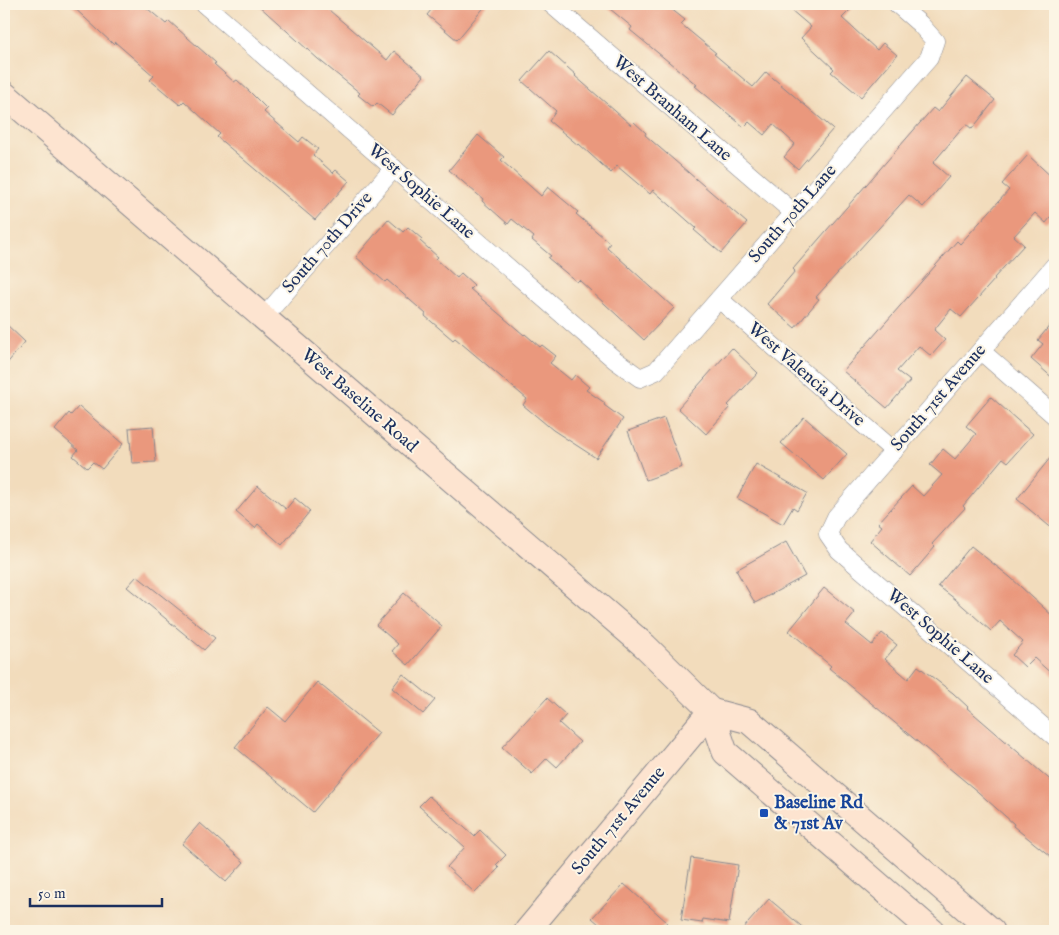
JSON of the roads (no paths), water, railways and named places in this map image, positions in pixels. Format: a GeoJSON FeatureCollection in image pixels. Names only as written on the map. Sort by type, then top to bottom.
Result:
{"type":"FeatureCollection","features":[{"type":"Feature","properties":{"kind":"main road","name":"West Baseline Road"},"geometry":{"type":"LineString","coordinates":[[4,94],[645,646],[710,711],[725,752],[932,931]]}},
{"type":"Feature","properties":{"kind":"main road","name":"South 71st Avenue"},"geometry":{"type":"LineString","coordinates":[[527,931],[710,711]]}},
{"type":"Feature","properties":{"kind":"main road"},"geometry":{"type":"LineString","coordinates":[[710,711],[749,721],[992,931]]}},
{"type":"Feature","properties":{"kind":"street","name":"West Sophie Lane"},"geometry":{"type":"LineString","coordinates":[[204,4],[615,360],[640,378]]}},
{"type":"Feature","properties":{"kind":"street","name":"West Branham Lane"},"geometry":{"type":"LineString","coordinates":[[551,4],[794,213]]}},
{"type":"Feature","properties":{"kind":"street","name":"South 70th Lane"},"geometry":{"type":"LineString","coordinates":[[640,378],[656,371],[929,58],[935,41],[920,24],[897,4]]}},
{"type":"Feature","properties":{"kind":"street","name":"South 70th Drive"},"geometry":{"type":"LineString","coordinates":[[263,318],[394,168]]}},
{"type":"Feature","properties":{"kind":"street","name":"South 71st Avenue"},"geometry":{"type":"LineString","coordinates":[[828,534],[836,518],[1055,265]]}},
{"type":"Feature","properties":{"kind":"street","name":"West Valencia Drive"},"geometry":{"type":"LineString","coordinates":[[719,299],[894,451]]}},
{"type":"Feature","properties":{"kind":"street"},"geometry":{"type":"LineString","coordinates":[[981,351],[1055,416]]}},
{"type":"Feature","properties":{"kind":"street","name":"West Sophie Lane"},"geometry":{"type":"LineString","coordinates":[[828,534],[840,550],[1055,737]]}},
{"type":"Feature","properties":{"kind":"place","name":"Baseline Rd & 71st Av"},"geometry":{"type":"Point","coordinates":[764,813]}}]}
